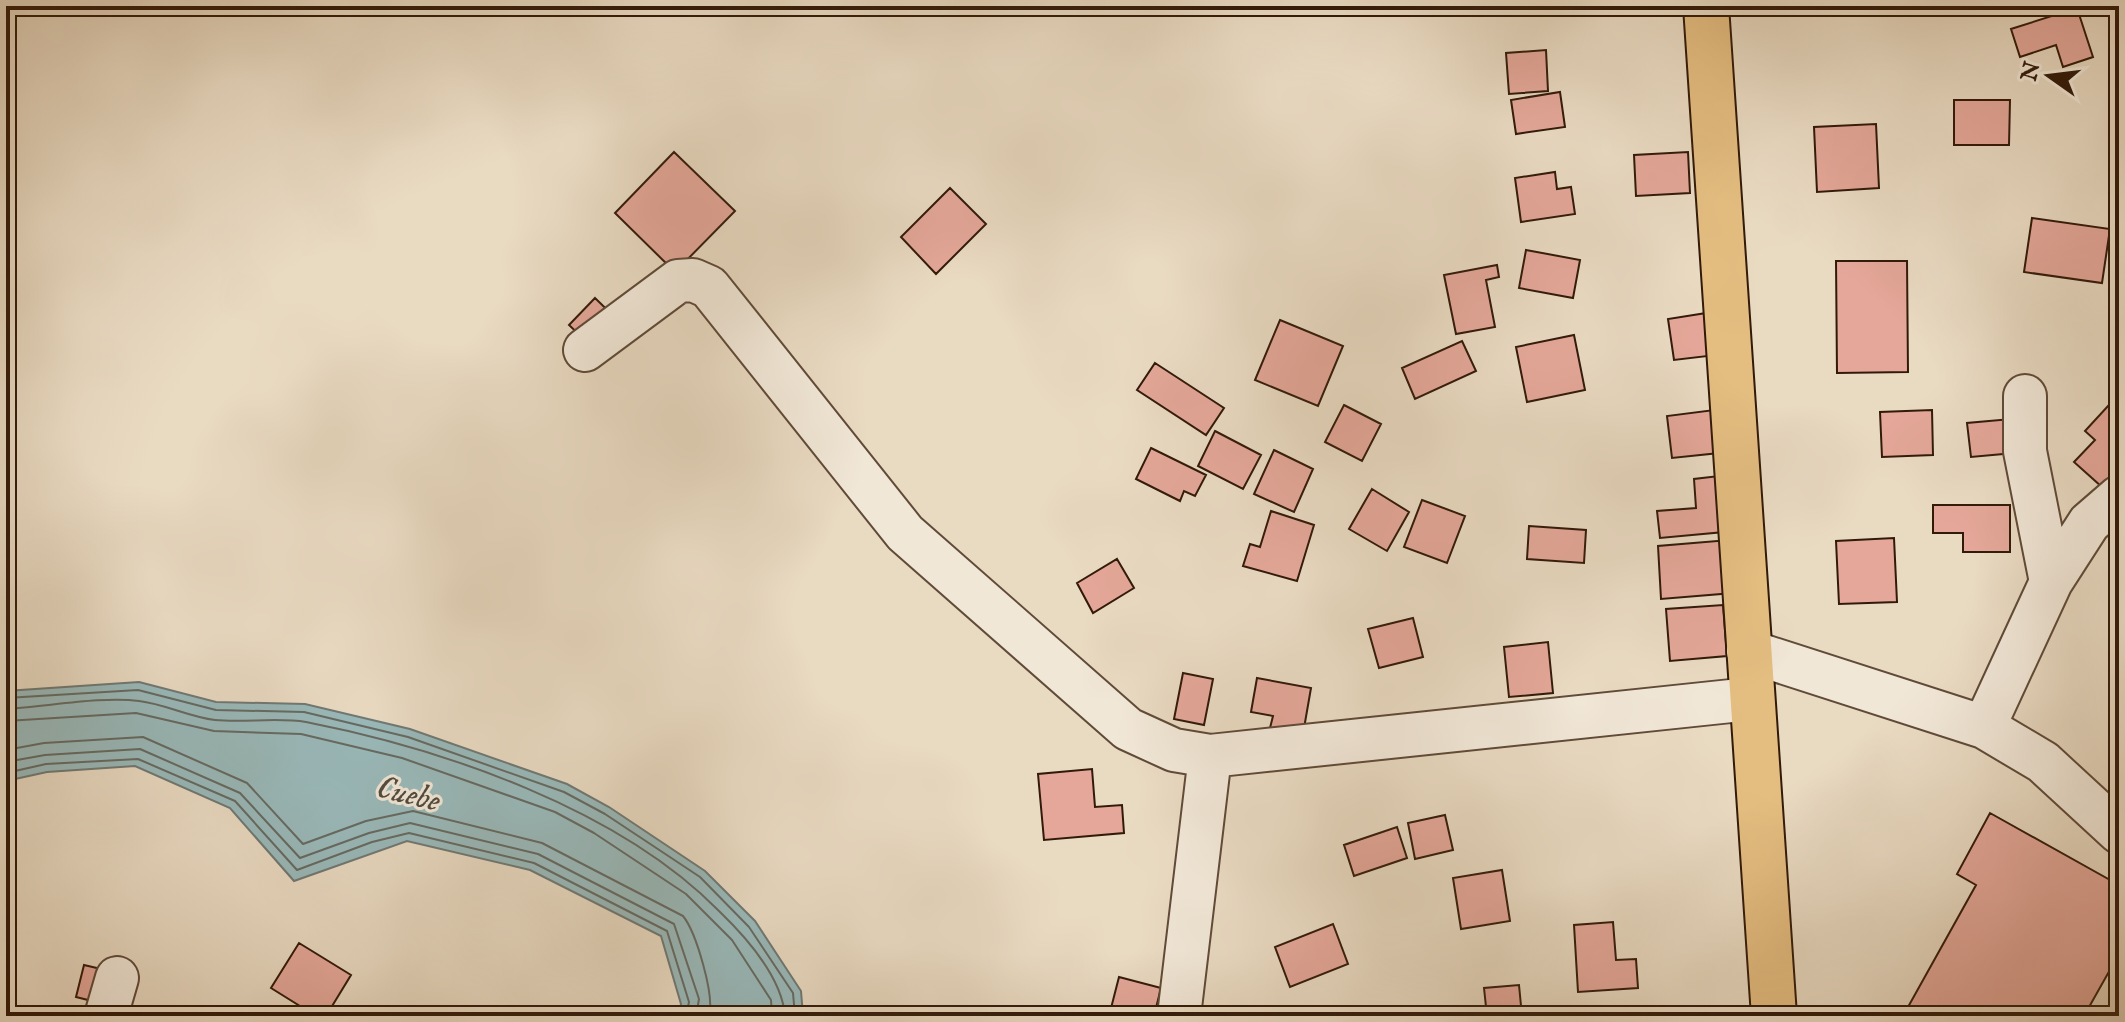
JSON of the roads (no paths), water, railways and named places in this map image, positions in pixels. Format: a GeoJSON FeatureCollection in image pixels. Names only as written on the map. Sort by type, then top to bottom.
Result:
{"type":"FeatureCollection","features":[{"type":"Feature","properties":{"kind":"main road"},"geometry":{"type":"LineString","coordinates":[[1706,6],[1750,699],[1774,1016]]}},
{"type":"Feature","properties":{"kind":"street"},"geometry":{"type":"LineString","coordinates":[[585,350],[678,281],[693,280],[709,287],[905,533],[1128,729],[1174,750],[1210,756],[1750,699]]}},
{"type":"Feature","properties":{"kind":"street"},"geometry":{"type":"LineString","coordinates":[[2025,396],[2025,451],[2051,582]]}},
{"type":"Feature","properties":{"kind":"street"},"geometry":{"type":"LineString","coordinates":[[1984,727],[2051,582],[2089,523],[2119,497]]}},
{"type":"Feature","properties":{"kind":"street"},"geometry":{"type":"LineString","coordinates":[[1748,651],[1984,727],[2043,762],[2119,832]]}},
{"type":"Feature","properties":{"kind":"street"},"geometry":{"type":"LineString","coordinates":[[1187,1009],[1210,756]]}},
{"type":"Feature","properties":{"kind":"water","name":"Cuebe"},"geometry":{"type":"Polygon","coordinates":[[[139,682],[216,702],[305,704],[410,729],[567,784],[609,807],[705,871],[755,921],[801,991],[803,1016],[677,1016],[681,1004],[661,936],[530,870],[407,841],[294,881],[230,808],[135,766],[47,772],[6,781],[6,691],[139,682]]]}}]}
